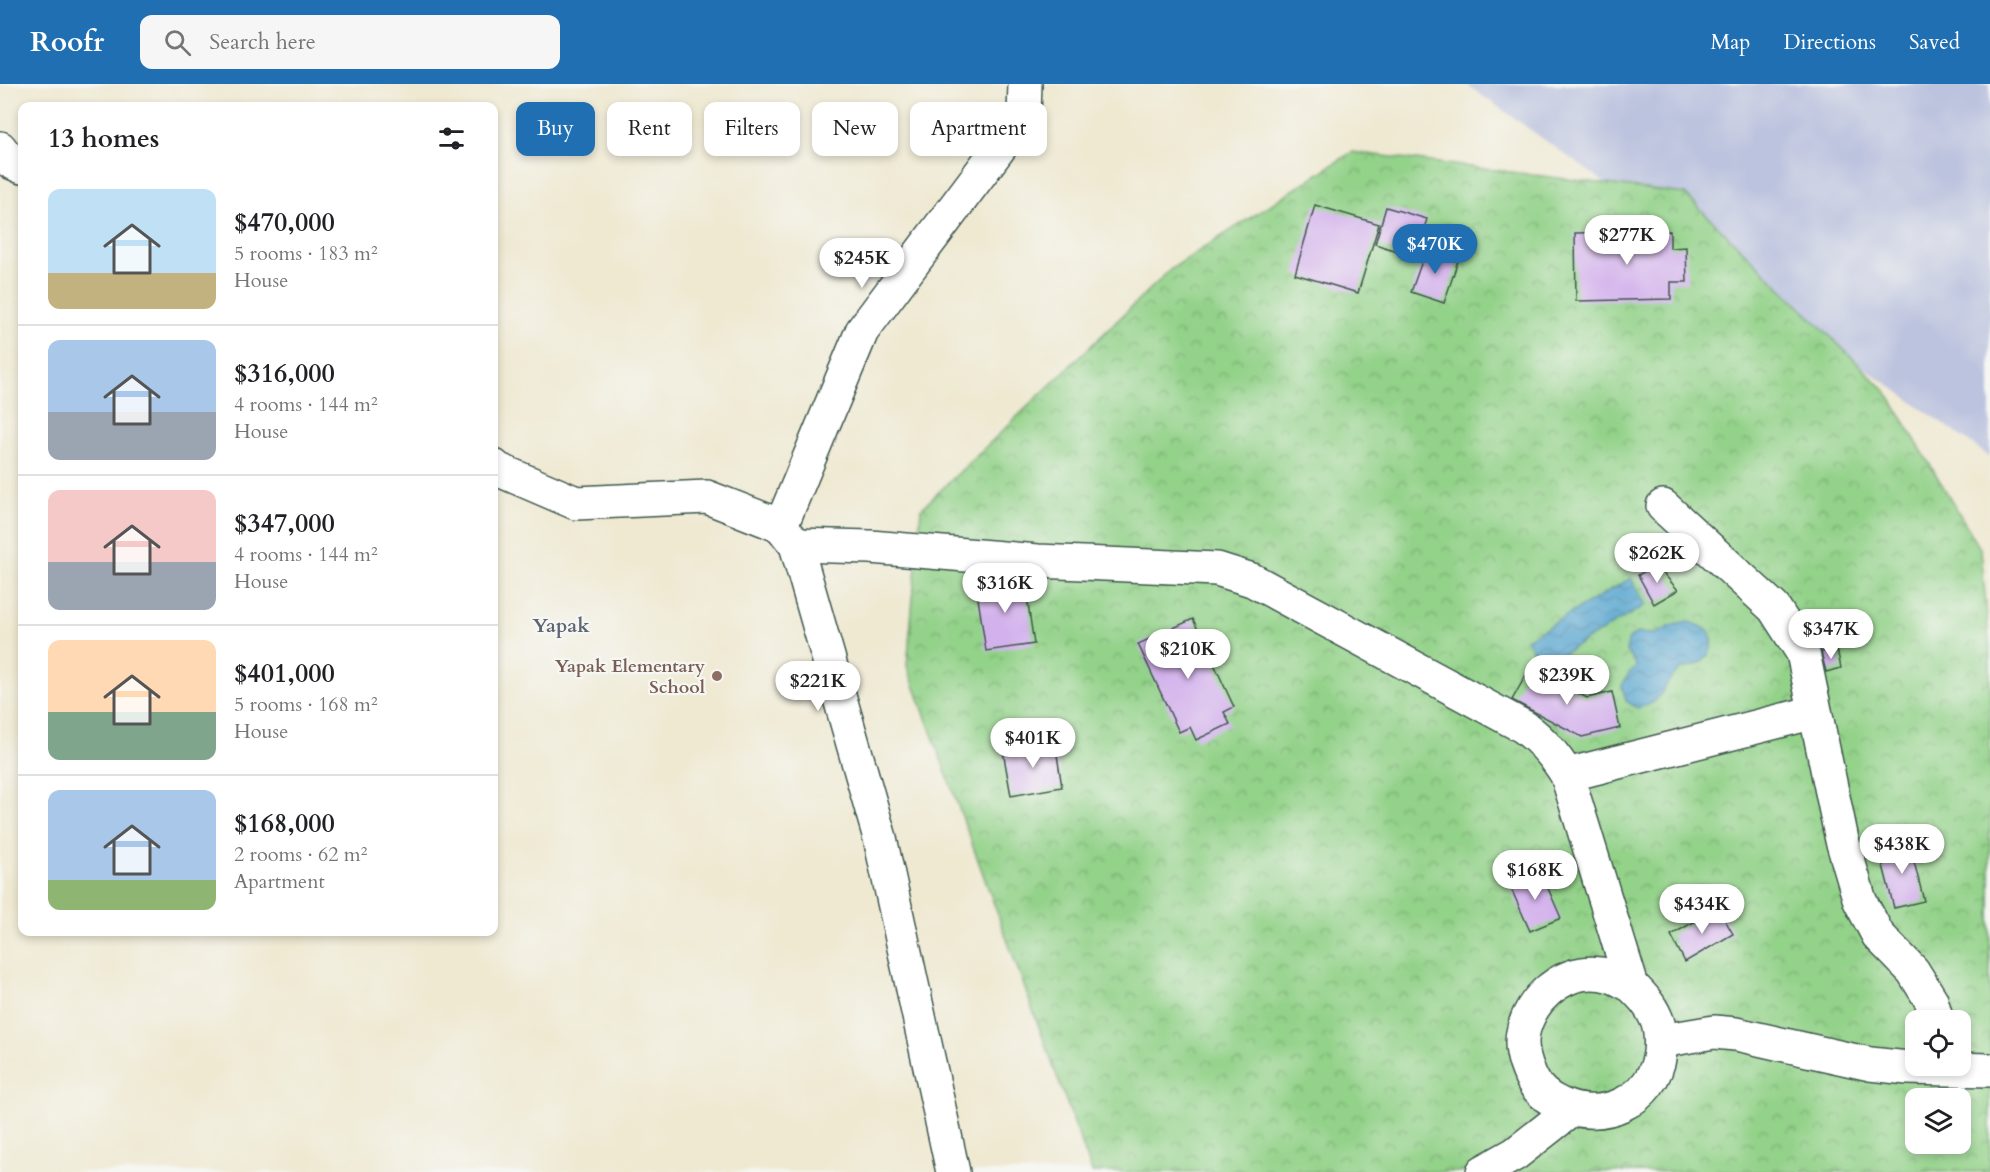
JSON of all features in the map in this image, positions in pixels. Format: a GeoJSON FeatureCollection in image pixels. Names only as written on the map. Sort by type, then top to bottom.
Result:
{"type":"FeatureCollection","features":[{"type":"Feature","properties":{"kind":"street"},"geometry":{"type":"LineString","coordinates":[[953,1172],[880,838],[788,535],[862,331],[1024,115],[1025,84]]}},
{"type":"Feature","properties":{"kind":"street"},"geometry":{"type":"LineString","coordinates":[[498,469],[576,503],[706,497],[788,535],[870,548],[1038,561],[1217,569],[1252,580],[1524,727],[1556,755],[1567,775],[1632,986]]}},
{"type":"Feature","properties":{"kind":"street"},"geometry":{"type":"LineString","coordinates":[[1663,506],[1774,608],[1803,653],[1842,840],[1860,902],[1878,935],[1913,971],[1931,1000],[1934,1010]]}},
{"type":"Feature","properties":{"kind":"street"},"geometry":{"type":"LineString","coordinates":[[1567,775],[1815,712]]}},
{"type":"Feature","properties":{"kind":"street"},"geometry":{"type":"LineString","coordinates":[[1586,974],[1610,976],[1632,986],[1647,1001],[1657,1020],[1661,1041],[1659,1062],[1649,1082],[1634,1099],[1615,1109],[1593,1113],[1571,1110],[1550,1099],[1533,1082],[1524,1060],[1522,1036],[1529,1013],[1543,993],[1563,980],[1586,974]]}},
{"type":"Feature","properties":{"kind":"street"},"geometry":{"type":"LineString","coordinates":[[1661,1041],[1714,1032],[1736,1034],[1870,1064],[1905,1068]]}},
{"type":"Feature","properties":{"kind":"street"},"geometry":{"type":"LineString","coordinates":[[1971,1068],[1990,1070]]}},
{"type":"Feature","properties":{"kind":"street"},"geometry":{"type":"LineString","coordinates":[[1483,1172],[1515,1154],[1571,1110]]}},
{"type":"Feature","properties":{"kind":"shaded area"},"geometry":{"type":"Polygon","coordinates":[[[1466,84],[1990,84],[1990,457],[1466,84]]]}},
{"type":"Feature","properties":{"kind":"green space"},"geometry":{"type":"Polygon","coordinates":[[[1352,152],[1685,194],[1886,391],[1981,550],[1990,652],[1990,1172],[1092,1172],[907,666],[921,509],[1171,269],[1352,152]]]}},
{"type":"Feature","properties":{"kind":"water"},"geometry":{"type":"Polygon","coordinates":[[[1631,578],[1646,605],[1542,666],[1526,639],[1631,578]]]}},
{"type":"Feature","properties":{"kind":"water"},"geometry":{"type":"Polygon","coordinates":[[[1688,622],[1705,628],[1711,636],[1712,645],[1706,658],[1699,664],[1677,672],[1658,698],[1649,705],[1637,708],[1626,701],[1622,686],[1629,673],[1637,666],[1626,651],[1629,639],[1637,633],[1655,634],[1674,625],[1688,622]]]}},
{"type":"Feature","properties":{"kind":"building"},"geometry":{"type":"Polygon","coordinates":[[[1315,205],[1379,224],[1358,293],[1295,274],[1315,205]]]}},
{"type":"Feature","properties":{"kind":"building"},"geometry":{"type":"Polygon","coordinates":[[[1386,207],[1427,219],[1415,257],[1375,244],[1386,207]]]}},
{"type":"Feature","properties":{"kind":"building"},"geometry":{"type":"Polygon","coordinates":[[[1670,231],[1670,248],[1686,247],[1687,282],[1671,282],[1671,299],[1576,301],[1575,233],[1670,231]]]}},
{"type":"Feature","properties":{"kind":"building"},"geometry":{"type":"Polygon","coordinates":[[[1427,247],[1459,258],[1444,303],[1411,292],[1427,247]]]}},
{"type":"Feature","properties":{"kind":"building"},"geometry":{"type":"Polygon","coordinates":[[[1656,565],[1678,590],[1654,604],[1638,575],[1656,565]]]}},
{"type":"Feature","properties":{"kind":"building"},"geometry":{"type":"Polygon","coordinates":[[[1024,577],[1034,644],[986,651],[976,585],[1024,577]]]}},
{"type":"Feature","properties":{"kind":"building"},"geometry":{"type":"Polygon","coordinates":[[[1193,619],[1234,707],[1224,712],[1230,724],[1196,740],[1190,727],[1179,732],[1138,644],[1193,619]]]}},
{"type":"Feature","properties":{"kind":"building"},"geometry":{"type":"Polygon","coordinates":[[[1837,649],[1841,668],[1826,672],[1821,652],[1837,649]]]}},
{"type":"Feature","properties":{"kind":"building"},"geometry":{"type":"Polygon","coordinates":[[[1530,668],[1587,698],[1612,692],[1620,728],[1582,737],[1512,700],[1530,668]]]}},
{"type":"Feature","properties":{"kind":"building"},"geometry":{"type":"Polygon","coordinates":[[[1055,742],[1062,787],[1011,796],[1003,751],[1055,742]]]}},
{"type":"Feature","properties":{"kind":"building"},"geometry":{"type":"Polygon","coordinates":[[[1909,842],[1924,901],[1894,908],[1879,850],[1909,842]]]}},
{"type":"Feature","properties":{"kind":"building"},"geometry":{"type":"Polygon","coordinates":[[[1540,870],[1561,918],[1530,931],[1509,884],[1540,870]]]}},
{"type":"Feature","properties":{"kind":"building"},"geometry":{"type":"Polygon","coordinates":[[[1718,908],[1733,934],[1685,962],[1671,935],[1718,908]]]}},
{"type":"Feature","properties":{"kind":"place","name":"Yapak Elementary School"},"geometry":{"type":"Point","coordinates":[717,676]}},
{"type":"Feature","properties":{"kind":"district","name":"Yapak"},"geometry":{"type":"Point","coordinates":[561,625]}}]}
